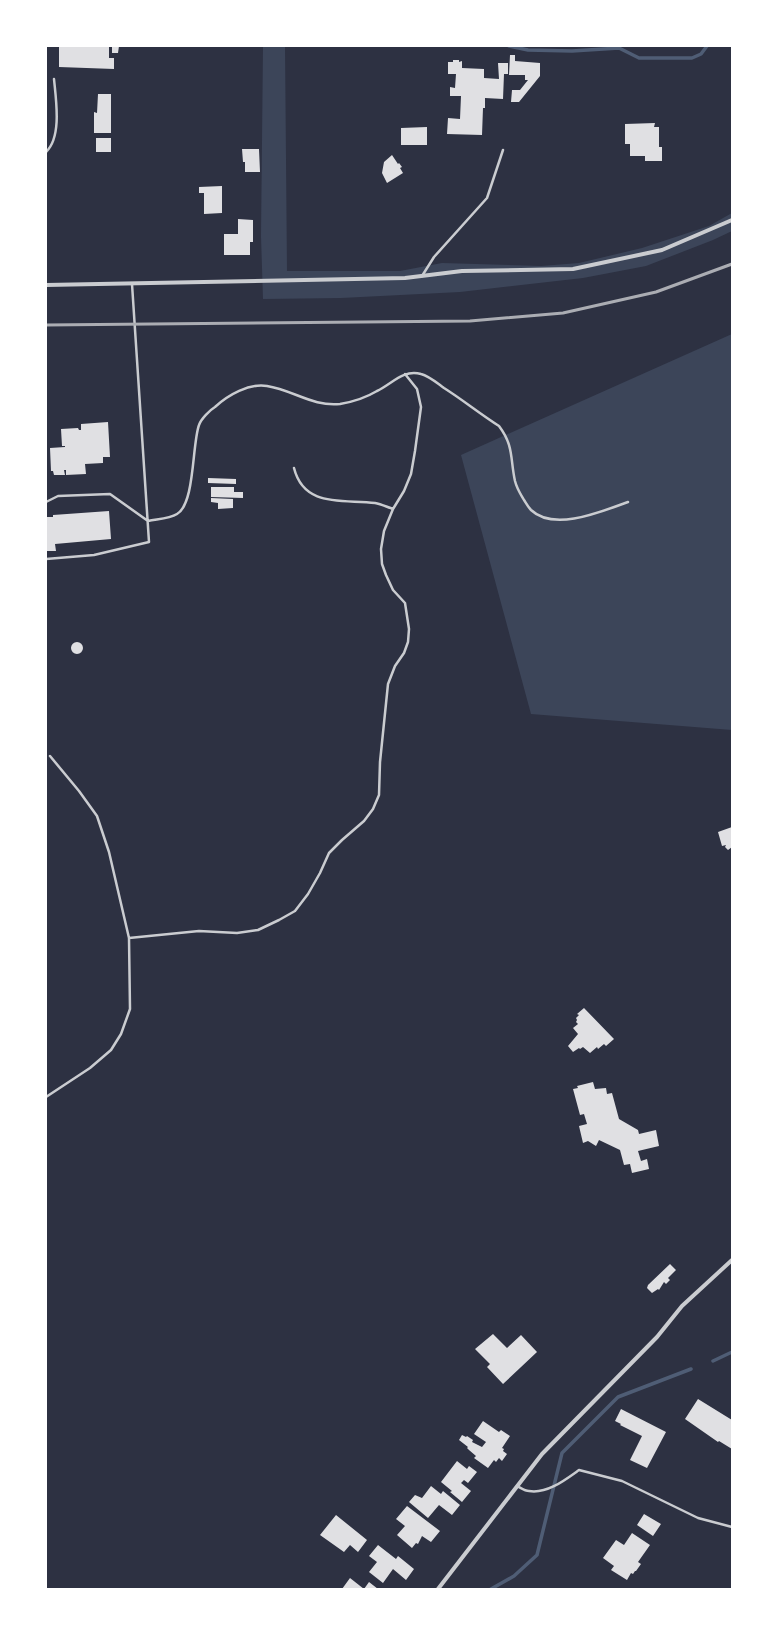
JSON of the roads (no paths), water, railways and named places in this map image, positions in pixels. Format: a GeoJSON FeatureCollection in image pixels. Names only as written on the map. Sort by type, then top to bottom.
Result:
{"type":"FeatureCollection","features":[{"type":"Feature","properties":{"kind":"street"},"geometry":{"type":"LineString","coordinates":[[46,285],[405,278],[462,271],[573,269],[662,250],[732,220]]}},
{"type":"Feature","properties":{"kind":"street"},"geometry":{"type":"LineString","coordinates":[[438,1589],[542,1454],[657,1337],[682,1306],[732,1260]]}},
{"type":"Feature","properties":{"kind":"lane"},"geometry":{"type":"LineString","coordinates":[[46,152],[52,146],[57,114],[54,79]]}},
{"type":"Feature","properties":{"kind":"lane"},"geometry":{"type":"LineString","coordinates":[[422,276],[434,257],[488,198],[503,150]]}},
{"type":"Feature","properties":{"kind":"lane"},"geometry":{"type":"LineString","coordinates":[[46,558],[94,555],[149,542],[132,284]]}},
{"type":"Feature","properties":{"kind":"lane"},"geometry":{"type":"LineString","coordinates":[[46,502],[58,496],[110,494],[148,520],[170,517],[179,514],[186,504],[199,423],[214,407],[235,394],[249,387],[267,386],[308,401],[324,404],[340,404],[378,391],[405,374],[411,372],[422,374],[436,382],[499,426],[506,436],[511,448],[517,490],[531,510],[543,517],[557,520],[590,515],[628,502]]}},
{"type":"Feature","properties":{"kind":"lane"},"geometry":{"type":"LineString","coordinates":[[129,938],[199,931],[238,933],[258,930],[280,920],[295,911],[308,894],[329,853],[364,821],[373,809],[379,795],[380,762],[388,684],[395,666],[404,653],[408,642],[409,629],[405,603],[393,590],[382,564],[381,549],[384,531],[393,509],[404,491],[410,474],[415,451],[421,407],[417,389],[405,374]]}},
{"type":"Feature","properties":{"kind":"lane"},"geometry":{"type":"LineString","coordinates":[[294,468],[296,478],[306,490],[320,498],[376,504],[393,509]]}},
{"type":"Feature","properties":{"kind":"lane"},"geometry":{"type":"LineString","coordinates":[[46,1097],[90,1068],[111,1050],[121,1034],[130,1009],[129,938],[109,852],[97,816],[79,791],[50,756]]}},
{"type":"Feature","properties":{"kind":"lane"},"geometry":{"type":"LineString","coordinates":[[517,1486],[529,1491],[546,1490],[579,1470],[595,1473],[622,1481],[698,1518],[732,1527]]}},
{"type":"Feature","properties":{"kind":"waterway"},"geometry":{"type":"LineString","coordinates":[[509,46],[528,50],[572,51],[619,48],[639,58],[692,58],[701,54],[707,46]]}},
{"type":"Feature","properties":{"kind":"waterway"},"geometry":{"type":"LineString","coordinates":[[713,1361],[732,1352]]}},
{"type":"Feature","properties":{"kind":"waterway"},"geometry":{"type":"LineString","coordinates":[[491,1589],[514,1576],[537,1555],[562,1453],[618,1397],[691,1369]]}},
{"type":"Feature","properties":{"kind":"railway"},"geometry":{"type":"LineString","coordinates":[[46,325],[470,321],[563,313],[656,292],[732,264]]}}]}
